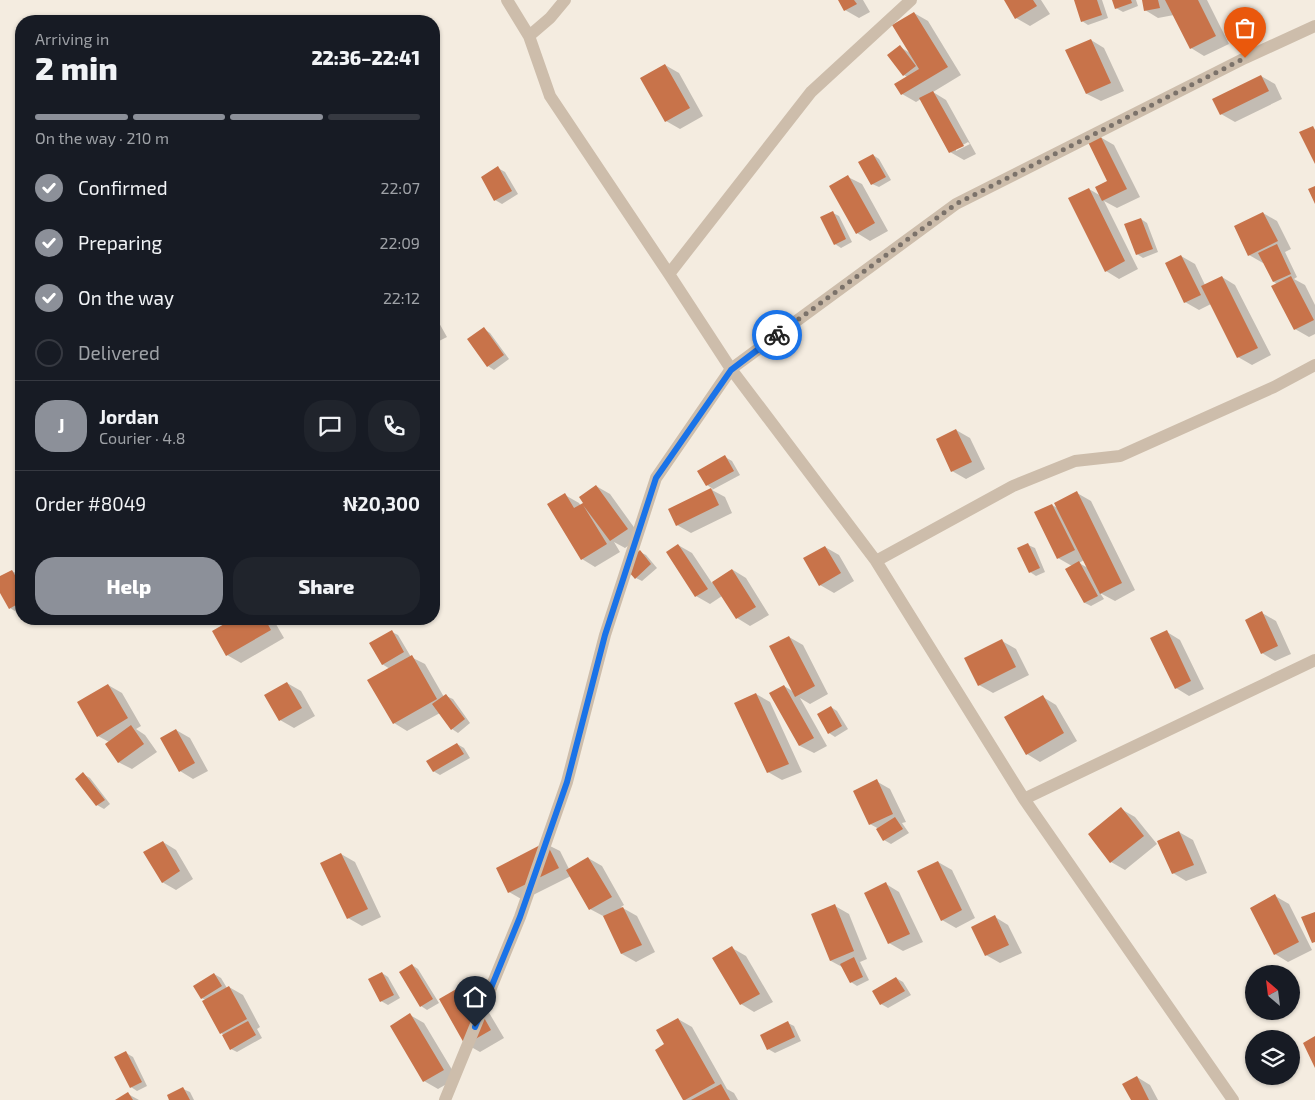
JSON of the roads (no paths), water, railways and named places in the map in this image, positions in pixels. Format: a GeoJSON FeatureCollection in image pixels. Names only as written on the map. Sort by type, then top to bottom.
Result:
{"type":"FeatureCollection","features":[{"type":"Feature","properties":{"kind":"street"},"geometry":{"type":"LineString","coordinates":[[507,0],[529,36],[550,96],[731,370],[876,561],[1024,798],[1233,1100]]}},
{"type":"Feature","properties":{"kind":"street"},"geometry":{"type":"LineString","coordinates":[[529,36],[550,18],[565,0]]}},
{"type":"Feature","properties":{"kind":"street"},"geometry":{"type":"LineString","coordinates":[[669,274],[811,92],[911,0]]}},
{"type":"Feature","properties":{"kind":"street"},"geometry":{"type":"LineString","coordinates":[[445,1100],[520,917],[567,782],[605,635],[656,478],[731,370],[956,204],[1245,58],[1315,26]]}},
{"type":"Feature","properties":{"kind":"street"},"geometry":{"type":"LineString","coordinates":[[876,561],[1013,486],[1075,461],[1120,456],[1274,386],[1315,365]]}},
{"type":"Feature","properties":{"kind":"street"},"geometry":{"type":"LineString","coordinates":[[1024,798],[1315,660]]}}]}
